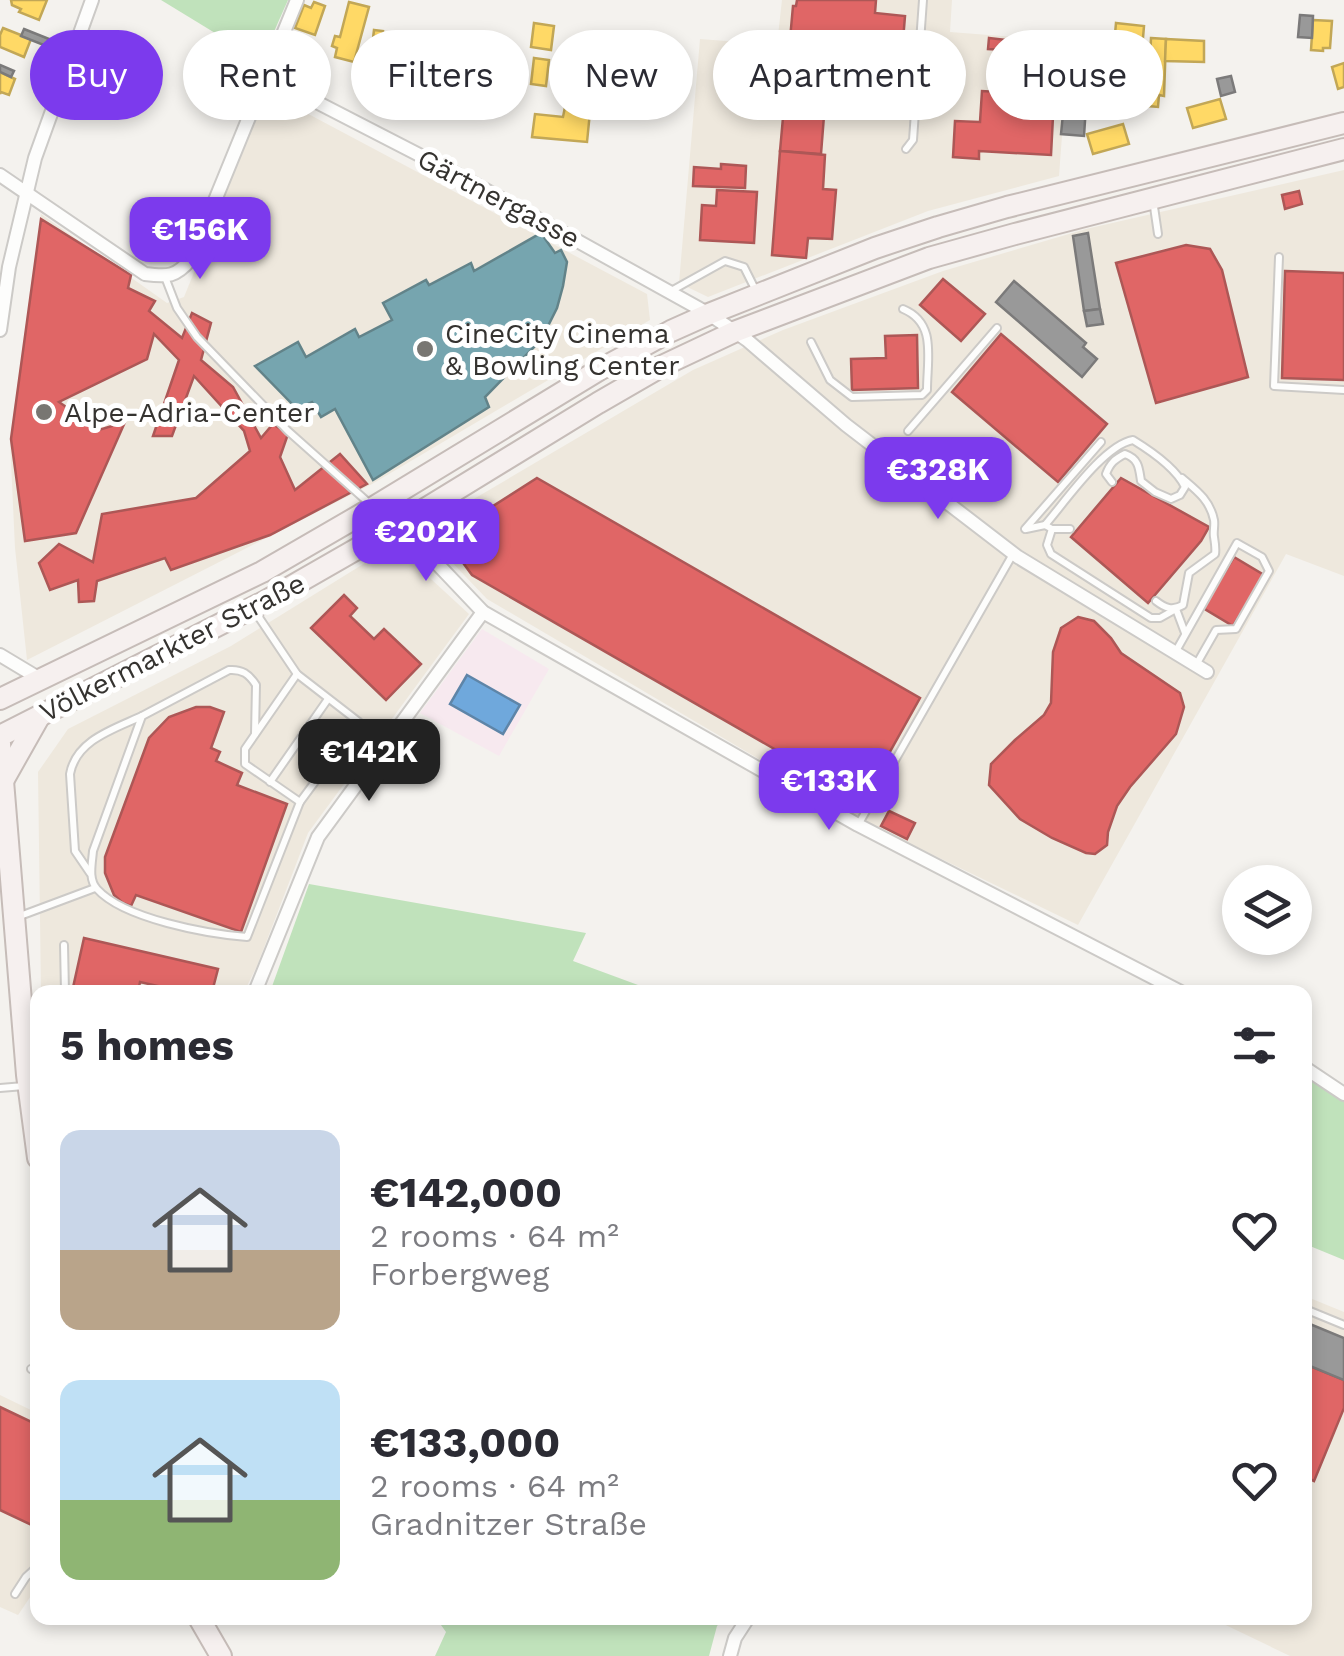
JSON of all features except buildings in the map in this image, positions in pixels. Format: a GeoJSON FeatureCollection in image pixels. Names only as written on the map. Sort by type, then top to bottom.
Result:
{"type":"FeatureCollection","features":[{"type":"Feature","properties":{"kind":"main road","name":"Völkermarkter Straße"},"geometry":{"type":"LineString","coordinates":[[0,699],[262,572],[671,330],[922,232],[1344,123]]}},
{"type":"Feature","properties":{"kind":"main road"},"geometry":{"type":"LineString","coordinates":[[1296,134],[1300,159]]}},
{"type":"Feature","properties":{"kind":"main road","name":"Völkermarkter Straße"},"geometry":{"type":"LineString","coordinates":[[0,736],[253,608],[662,366],[734,332],[928,258],[1344,149]]}},
{"type":"Feature","properties":{"kind":"main road"},"geometry":{"type":"LineString","coordinates":[[1147,171],[1153,198]]}},
{"type":"Feature","properties":{"kind":"main road"},"geometry":{"type":"LineString","coordinates":[[1007,207],[1015,234]]}},
{"type":"Feature","properties":{"kind":"main road"},"geometry":{"type":"LineString","coordinates":[[922,232],[928,258]]}},
{"type":"Feature","properties":{"kind":"main road"},"geometry":{"type":"LineString","coordinates":[[0,720],[40,715]]}},
{"type":"Feature","properties":{"kind":"main road"},"geometry":{"type":"LineString","coordinates":[[3,786],[40,715]]}},
{"type":"Feature","properties":{"kind":"main road"},"geometry":{"type":"LineString","coordinates":[[0,744],[10,927],[30,1072]]}},
{"type":"Feature","properties":{"kind":"main road"},"geometry":{"type":"LineString","coordinates":[[203,1625],[221,1656]]}},
{"type":"Feature","properties":{"kind":"street"},"geometry":{"type":"LineString","coordinates":[[0,330],[26,192],[57,92],[92,0]]}},
{"type":"Feature","properties":{"kind":"street"},"geometry":{"type":"LineString","coordinates":[[283,30],[296,0]]}},
{"type":"Feature","properties":{"kind":"street","name":"Gärtnergasse"},"geometry":{"type":"LineString","coordinates":[[331,109],[710,314],[747,340],[846,425],[1014,553],[1202,668]]}},
{"type":"Feature","properties":{"kind":"street"},"geometry":{"type":"LineString","coordinates":[[0,175],[146,274],[165,277],[180,272],[191,259],[246,120]]}},
{"type":"Feature","properties":{"kind":"street"},"geometry":{"type":"LineString","coordinates":[[380,503],[483,612],[858,825],[1167,985]]}},
{"type":"Feature","properties":{"kind":"street"},"geometry":{"type":"LineString","coordinates":[[258,985],[318,837],[483,612]]}},
{"type":"Feature","properties":{"kind":"street"},"geometry":{"type":"LineString","coordinates":[[0,655],[40,679]]}},
{"type":"Feature","properties":{"kind":"street"},"geometry":{"type":"LineString","coordinates":[[1312,1073],[1344,1094]]}},
{"type":"Feature","properties":{"kind":"street"},"geometry":{"type":"LineString","coordinates":[[730,1656],[744,1625]]}},
{"type":"Feature","properties":{"kind":"lane"},"geometry":{"type":"LineString","coordinates":[[906,149],[912,140],[923,0]]}},
{"type":"Feature","properties":{"kind":"lane"},"geometry":{"type":"LineString","coordinates":[[1153,198],[1158,234]]}},
{"type":"Feature","properties":{"kind":"lane"},"geometry":{"type":"LineString","coordinates":[[1279,257],[1274,386],[1344,390]]}},
{"type":"Feature","properties":{"kind":"lane"},"geometry":{"type":"LineString","coordinates":[[670,291],[725,260],[744,268],[758,294]]}},
{"type":"Feature","properties":{"kind":"lane"},"geometry":{"type":"LineString","coordinates":[[165,277],[178,308],[197,337],[288,431],[380,503]]}},
{"type":"Feature","properties":{"kind":"lane"},"geometry":{"type":"LineString","coordinates":[[811,342],[830,380],[852,398],[922,395],[927,390],[926,328],[916,314],[903,309]]}},
{"type":"Feature","properties":{"kind":"lane"},"geometry":{"type":"LineString","coordinates":[[908,431],[997,328]]}},
{"type":"Feature","properties":{"kind":"lane"},"geometry":{"type":"LineString","coordinates":[[1133,440],[1201,494],[1210,506],[1217,546],[1215,554],[1189,573],[1183,605],[1160,618],[1151,618],[1051,554],[1048,527],[1108,452],[1133,440]]}},
{"type":"Feature","properties":{"kind":"lane"},"geometry":{"type":"LineString","coordinates":[[1070,529],[1025,530],[1100,442]]}},
{"type":"Feature","properties":{"kind":"lane"},"geometry":{"type":"LineString","coordinates":[[1112,482],[1106,474],[1108,467],[1125,454],[1138,463],[1141,481],[1170,499],[1180,495],[1184,488],[1180,478]]}},
{"type":"Feature","properties":{"kind":"lane"},"geometry":{"type":"LineString","coordinates":[[1139,470],[1150,458],[1162,461]]}},
{"type":"Feature","properties":{"kind":"lane"},"geometry":{"type":"LineString","coordinates":[[1175,652],[1238,543],[1262,558],[1270,571],[1236,629],[1216,630],[1202,668]]}},
{"type":"Feature","properties":{"kind":"lane"},"geometry":{"type":"LineString","coordinates":[[858,825],[1014,553]]}},
{"type":"Feature","properties":{"kind":"lane"},"geometry":{"type":"LineString","coordinates":[[1156,601],[1165,608],[1176,609]]}},
{"type":"Feature","properties":{"kind":"lane"},"geometry":{"type":"LineString","coordinates":[[253,608],[297,674],[360,722],[300,802],[247,937],[211,934],[164,922],[123,906],[95,888],[75,850],[70,774],[72,762],[93,739],[228,670],[245,672],[256,685],[255,734]]}},
{"type":"Feature","properties":{"kind":"lane"},"geometry":{"type":"LineString","coordinates":[[1176,609],[1185,634]]}},
{"type":"Feature","properties":{"kind":"lane"},"geometry":{"type":"LineString","coordinates":[[297,674],[245,750],[246,764],[300,802]]}},
{"type":"Feature","properties":{"kind":"lane"},"geometry":{"type":"LineString","coordinates":[[270,782],[328,699]]}},
{"type":"Feature","properties":{"kind":"lane"},"geometry":{"type":"LineString","coordinates":[[91,874],[93,851],[142,716]]}},
{"type":"Feature","properties":{"kind":"lane"},"geometry":{"type":"LineString","coordinates":[[10,927],[95,888]]}},
{"type":"Feature","properties":{"kind":"lane"},"geometry":{"type":"LineString","coordinates":[[64,945],[65,985]]}},
{"type":"Feature","properties":{"kind":"lane"},"geometry":{"type":"LineString","coordinates":[[0,1088],[30,1079]]}},
{"type":"Feature","properties":{"kind":"lane"},"geometry":{"type":"LineString","coordinates":[[1312,1312],[1344,1325]]}},
{"type":"Feature","properties":{"kind":"lane"},"geometry":{"type":"LineString","coordinates":[[16,1594],[30,1573]]}},
{"type":"Feature","properties":{"kind":"shaded area"},"geometry":{"type":"Polygon","coordinates":[[[782,0],[952,0],[950,30],[779,30],[782,0]]]}},
{"type":"Feature","properties":{"kind":"shaded area"},"geometry":{"type":"Polygon","coordinates":[[[966,33],[986,35],[986,120],[1063,120],[1059,176],[928,211],[708,297],[679,283],[700,39],[713,40],[713,120],[966,120],[966,33]]]}},
{"type":"Feature","properties":{"kind":"shaded area"},"geometry":{"type":"Polygon","coordinates":[[[256,120],[320,120],[647,294],[650,320],[372,484],[27,660],[15,548],[10,440],[41,214],[167,303],[184,297],[256,120]]]}},
{"type":"Feature","properties":{"kind":"shaded area"},"geometry":{"type":"Polygon","coordinates":[[[1344,170],[1344,576],[1286,554],[1078,925],[871,825],[487,599],[421,530],[693,370],[783,330],[943,271],[1086,229],[1344,170]]]}},
{"type":"Feature","properties":{"kind":"shaded area"},"geometry":{"type":"Polygon","coordinates":[[[394,545],[469,614],[308,833],[248,985],[41,985],[38,772],[68,729],[231,646],[394,545]]]}},
{"type":"Feature","properties":{"kind":"shaded area"},"geometry":{"type":"Polygon","coordinates":[[[482,629],[549,669],[499,756],[420,713],[482,629]]]}},
{"type":"Feature","properties":{"kind":"shaded area"},"geometry":{"type":"Polygon","coordinates":[[[1312,1299],[1344,1312],[1344,1656],[1290,1656],[1226,1625],[1312,1625],[1312,1299]]]}},
{"type":"Feature","properties":{"kind":"shaded area"},"geometry":{"type":"Polygon","coordinates":[[[0,1395],[30,1410],[30,1597],[18,1615],[0,1607],[0,1395]]]}},
{"type":"Feature","properties":{"kind":"green space"},"geometry":{"type":"Polygon","coordinates":[[[161,0],[288,0],[275,30],[210,30],[161,0]]]}},
{"type":"Feature","properties":{"kind":"green space"},"geometry":{"type":"Polygon","coordinates":[[[309,884],[586,933],[573,961],[638,985],[273,985],[309,884]]]}},
{"type":"Feature","properties":{"kind":"green space"},"geometry":{"type":"Polygon","coordinates":[[[1312,1079],[1344,1101],[1344,1260],[1312,1247],[1312,1079]]]}},
{"type":"Feature","properties":{"kind":"green space"},"geometry":{"type":"Polygon","coordinates":[[[441,1625],[718,1625],[709,1656],[435,1656],[446,1632],[441,1625]]]}},
{"type":"Feature","properties":{"kind":"place","name":"CineCity Cinema & Bowling Center"},"geometry":{"type":"Point","coordinates":[425,349]}},
{"type":"Feature","properties":{"kind":"place","name":"Alpe-Adria-Center"},"geometry":{"type":"Point","coordinates":[44,412]}}]}
